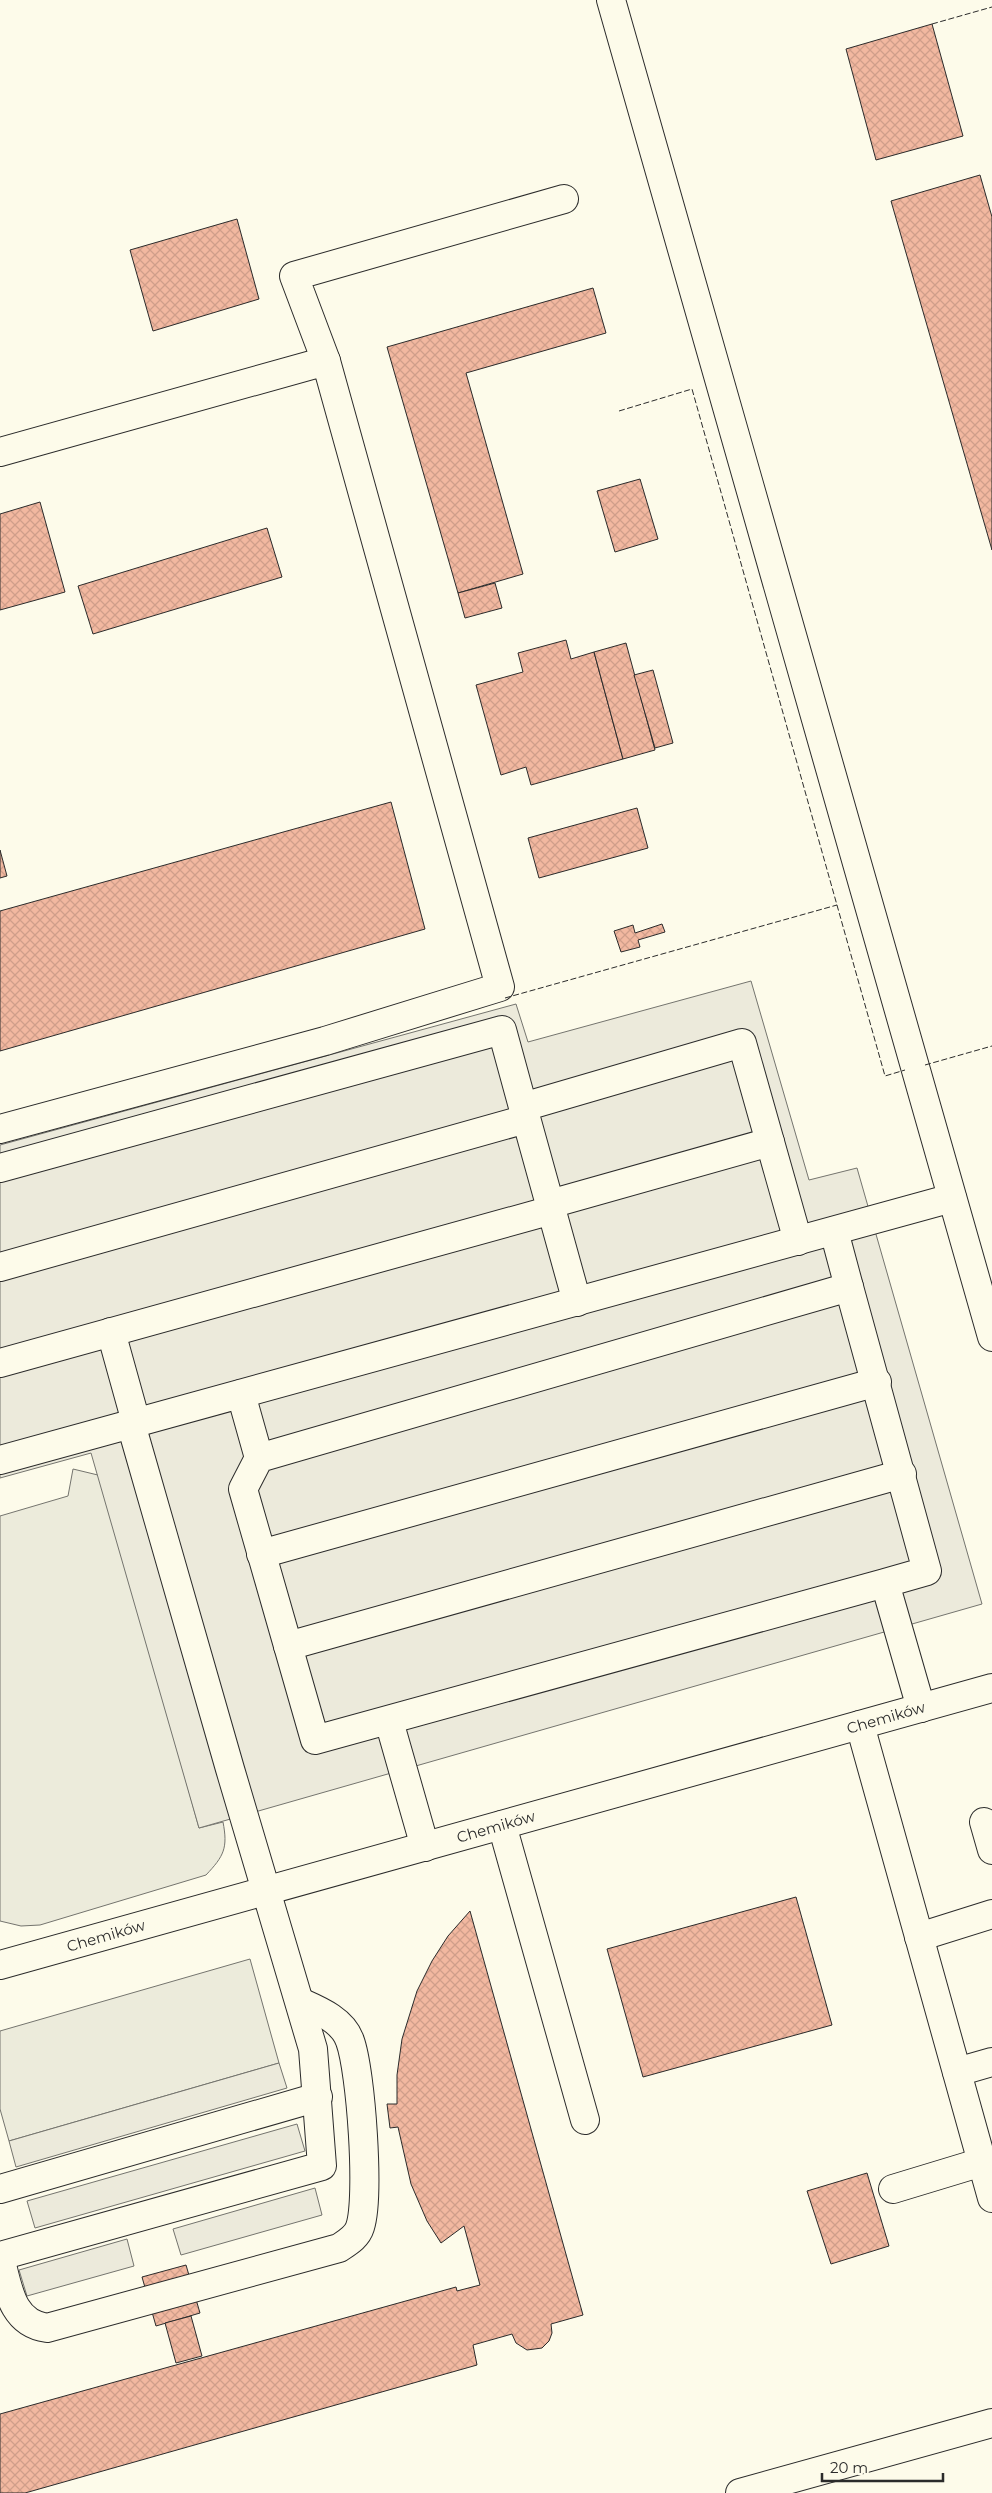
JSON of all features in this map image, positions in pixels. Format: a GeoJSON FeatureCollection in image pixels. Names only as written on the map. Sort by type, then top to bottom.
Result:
{"type":"FeatureCollection","features":[{"type":"Feature","properties":{"kind":"street"},"geometry":{"type":"LineString","coordinates":[[611,0],[992,1337]]}},
{"type":"Feature","properties":{"kind":"street"},"geometry":{"type":"LineString","coordinates":[[0,1129],[325,1041],[500,987],[326,361],[294,276],[564,199]]}},
{"type":"Feature","properties":{"kind":"street"},"geometry":{"type":"LineString","coordinates":[[0,452],[326,361]]}},
{"type":"Feature","properties":{"kind":"street"},"geometry":{"type":"LineString","coordinates":[[0,1168],[502,1030],[577,1302]]}},
{"type":"Feature","properties":{"kind":"street"},"geometry":{"type":"LineString","coordinates":[[0,1267],[525,1113],[742,1043],[798,1241]]}},
{"type":"Feature","properties":{"kind":"street"},"geometry":{"type":"LineString","coordinates":[[0,1363],[551,1207],[770,1142]]}},
{"type":"Feature","properties":{"kind":"street"},"geometry":{"type":"LineString","coordinates":[[0,1460],[952,1198]]}},
{"type":"Feature","properties":{"kind":"street"},"geometry":{"type":"LineString","coordinates":[[241,1394],[259,1458],[243,1489],[315,1740],[927,1571],[877,1382],[834,1231]]}},
{"type":"Feature","properties":{"kind":"street"},"geometry":{"type":"LineString","coordinates":[[259,1458],[849,1288]]}},
{"type":"Feature","properties":{"kind":"street"},"geometry":{"type":"LineString","coordinates":[[111,1332],[134,1423],[266,1891],[313,2049],[322,2166],[0,2257],[17,2312],[26,2321],[37,2327],[47,2328],[339,2248],[351,2241],[360,2228],[365,2190],[361,2114],[350,2039],[336,2022],[300,2002]]}},
{"type":"Feature","properties":{"kind":"street"},"geometry":{"type":"LineString","coordinates":[[261,1554],[877,1382]]}},
{"type":"Feature","properties":{"kind":"street"},"geometry":{"type":"LineString","coordinates":[[288,1646],[902,1474]]}},
{"type":"Feature","properties":{"kind":"street"},"geometry":{"type":"LineString","coordinates":[[884,1583],[921,1708]]}},
{"type":"Feature","properties":{"kind":"street","name":"Chemików"},"geometry":{"type":"LineString","coordinates":[[0,1965],[992,1688]]}},
{"type":"Feature","properties":{"kind":"street"},"geometry":{"type":"LineString","coordinates":[[389,1720],[425,1847]]}},
{"type":"Feature","properties":{"kind":"street"},"geometry":{"type":"LineString","coordinates":[[860,1725],[992,2198]]}},
{"type":"Feature","properties":{"kind":"street"},"geometry":{"type":"LineString","coordinates":[[984,1822],[992,1850]]}},
{"type":"Feature","properties":{"kind":"street"},"geometry":{"type":"LineString","coordinates":[[502,1826],[585,2120]]}},
{"type":"Feature","properties":{"kind":"street"},"geometry":{"type":"LineString","coordinates":[[919,1937],[992,1914]]}},
{"type":"Feature","properties":{"kind":"street"},"geometry":{"type":"LineString","coordinates":[[957,2072],[992,2062]]}},
{"type":"Feature","properties":{"kind":"street"},"geometry":{"type":"LineString","coordinates":[[0,2189],[318,2097]]}},
{"type":"Feature","properties":{"kind":"street"},"geometry":{"type":"LineString","coordinates":[[893,2189],[982,2162]]}},
{"type":"Feature","properties":{"kind":"street"},"geometry":{"type":"LineString","coordinates":[[740,2493],[992,2423]]}},
{"type":"Feature","properties":{"kind":"shaded area"},"geometry":{"type":"Polygon","coordinates":[[[751,981],[809,1180],[857,1168],[982,1604],[199,1828],[91,1453],[0,1478],[0,1145],[516,1004],[528,1042],[751,981]]]}},
{"type":"Feature","properties":{"kind":"shaded area"},"geometry":{"type":"Polygon","coordinates":[[[73,1469],[102,1476],[199,1828],[223,1822],[225,1845],[221,1857],[206,1875],[40,1925],[21,1926],[0,1921],[0,1516],[68,1496],[73,1469]]]}},
{"type":"Feature","properties":{"kind":"shaded area"},"geometry":{"type":"Polygon","coordinates":[[[250,1959],[279,2063],[9,2141],[0,2109],[0,2031],[250,1959]]]}},
{"type":"Feature","properties":{"kind":"shaded area"},"geometry":{"type":"Polygon","coordinates":[[[279,2063],[287,2088],[16,2167],[9,2141],[279,2063]]]}},
{"type":"Feature","properties":{"kind":"shaded area"},"geometry":{"type":"Polygon","coordinates":[[[297,2124],[305,2151],[35,2228],[27,2201],[297,2124]]]}},
{"type":"Feature","properties":{"kind":"shaded area"},"geometry":{"type":"Polygon","coordinates":[[[315,2188],[322,2215],[181,2255],[173,2229],[315,2188]]]}},
{"type":"Feature","properties":{"kind":"shaded area"},"geometry":{"type":"Polygon","coordinates":[[[127,2239],[134,2266],[27,2296],[19,2270],[127,2239]]]}},
{"type":"Feature","properties":{"kind":"building"},"geometry":{"type":"Polygon","coordinates":[[[932,24],[963,136],[876,160],[846,49],[932,24]]]}},
{"type":"Feature","properties":{"kind":"building"},"geometry":{"type":"Polygon","coordinates":[[[980,175],[992,217],[992,550],[891,201],[980,175]]]}},
{"type":"Feature","properties":{"kind":"building"},"geometry":{"type":"Polygon","coordinates":[[[237,219],[259,299],[153,331],[130,250],[237,219]]]}},
{"type":"Feature","properties":{"kind":"building"},"geometry":{"type":"Polygon","coordinates":[[[593,288],[606,333],[466,373],[523,574],[458,593],[387,347],[593,288]]]}},
{"type":"Feature","properties":{"kind":"building"},"geometry":{"type":"Polygon","coordinates":[[[640,479],[658,539],[615,552],[597,491],[640,479]]]}},
{"type":"Feature","properties":{"kind":"building"},"geometry":{"type":"Polygon","coordinates":[[[40,502],[65,592],[0,610],[0,514],[40,502]]]}},
{"type":"Feature","properties":{"kind":"building"},"geometry":{"type":"Polygon","coordinates":[[[267,528],[282,577],[93,634],[78,586],[267,528]]]}},
{"type":"Feature","properties":{"kind":"building"},"geometry":{"type":"Polygon","coordinates":[[[495,583],[502,608],[465,618],[458,593],[495,583]]]}},
{"type":"Feature","properties":{"kind":"building"},"geometry":{"type":"Polygon","coordinates":[[[566,640],[571,659],[594,652],[623,759],[531,785],[526,767],[501,775],[476,685],[523,672],[518,653],[566,640]]]}},
{"type":"Feature","properties":{"kind":"building"},"geometry":{"type":"Polygon","coordinates":[[[626,643],[655,750],[623,759],[594,652],[626,643]]]}},
{"type":"Feature","properties":{"kind":"building"},"geometry":{"type":"Polygon","coordinates":[[[653,670],[673,743],[655,748],[634,675],[653,670]]]}},
{"type":"Feature","properties":{"kind":"building"},"geometry":{"type":"Polygon","coordinates":[[[391,802],[425,929],[0,1051],[0,911],[391,802]]]}},
{"type":"Feature","properties":{"kind":"building"},"geometry":{"type":"Polygon","coordinates":[[[637,808],[648,848],[539,878],[528,838],[637,808]]]}},
{"type":"Feature","properties":{"kind":"building"},"geometry":{"type":"Polygon","coordinates":[[[0,850],[7,876],[0,878],[0,850]]]}},
{"type":"Feature","properties":{"kind":"building"},"geometry":{"type":"Polygon","coordinates":[[[662,924],[665,932],[638,940],[640,947],[621,952],[614,931],[633,925],[635,933],[662,924]]]}},
{"type":"Feature","properties":{"kind":"building"},"geometry":{"type":"Polygon","coordinates":[[[796,1897],[832,2025],[643,2077],[607,1949],[796,1897]]]}},
{"type":"Feature","properties":{"kind":"building"},"geometry":{"type":"Polygon","coordinates":[[[470,1911],[583,2315],[551,2324],[552,2333],[549,2341],[542,2348],[527,2350],[516,2343],[512,2334],[473,2345],[477,2365],[25,2493],[0,2493],[0,2414],[456,2287],[457,2291],[480,2285],[464,2226],[441,2243],[427,2221],[411,2184],[398,2127],[390,2128],[387,2104],[397,2104],[397,2075],[402,2039],[417,1991],[432,1961],[448,1936],[470,1911]]]}},
{"type":"Feature","properties":{"kind":"building"},"geometry":{"type":"Polygon","coordinates":[[[867,2173],[889,2246],[831,2264],[807,2191],[867,2173]]]}},
{"type":"Feature","properties":{"kind":"building"},"geometry":{"type":"Polygon","coordinates":[[[186,2265],[200,2313],[156,2326],[142,2277],[186,2265]]]}},
{"type":"Feature","properties":{"kind":"building"},"geometry":{"type":"Polygon","coordinates":[[[191,2316],[202,2356],[176,2363],[165,2323],[191,2316]]]}},
{"type":"Feature","properties":{"kind":"fence"},"geometry":{"type":"LineString","coordinates":[[932,24],[992,7]]}},
{"type":"Feature","properties":{"kind":"fence"},"geometry":{"type":"LineString","coordinates":[[619,411],[692,389],[885,1076],[905,1070]]}},
{"type":"Feature","properties":{"kind":"fence"},"geometry":{"type":"LineString","coordinates":[[505,998],[837,905]]}},
{"type":"Feature","properties":{"kind":"fence"},"geometry":{"type":"LineString","coordinates":[[925,1065],[992,1046]]}}]}
